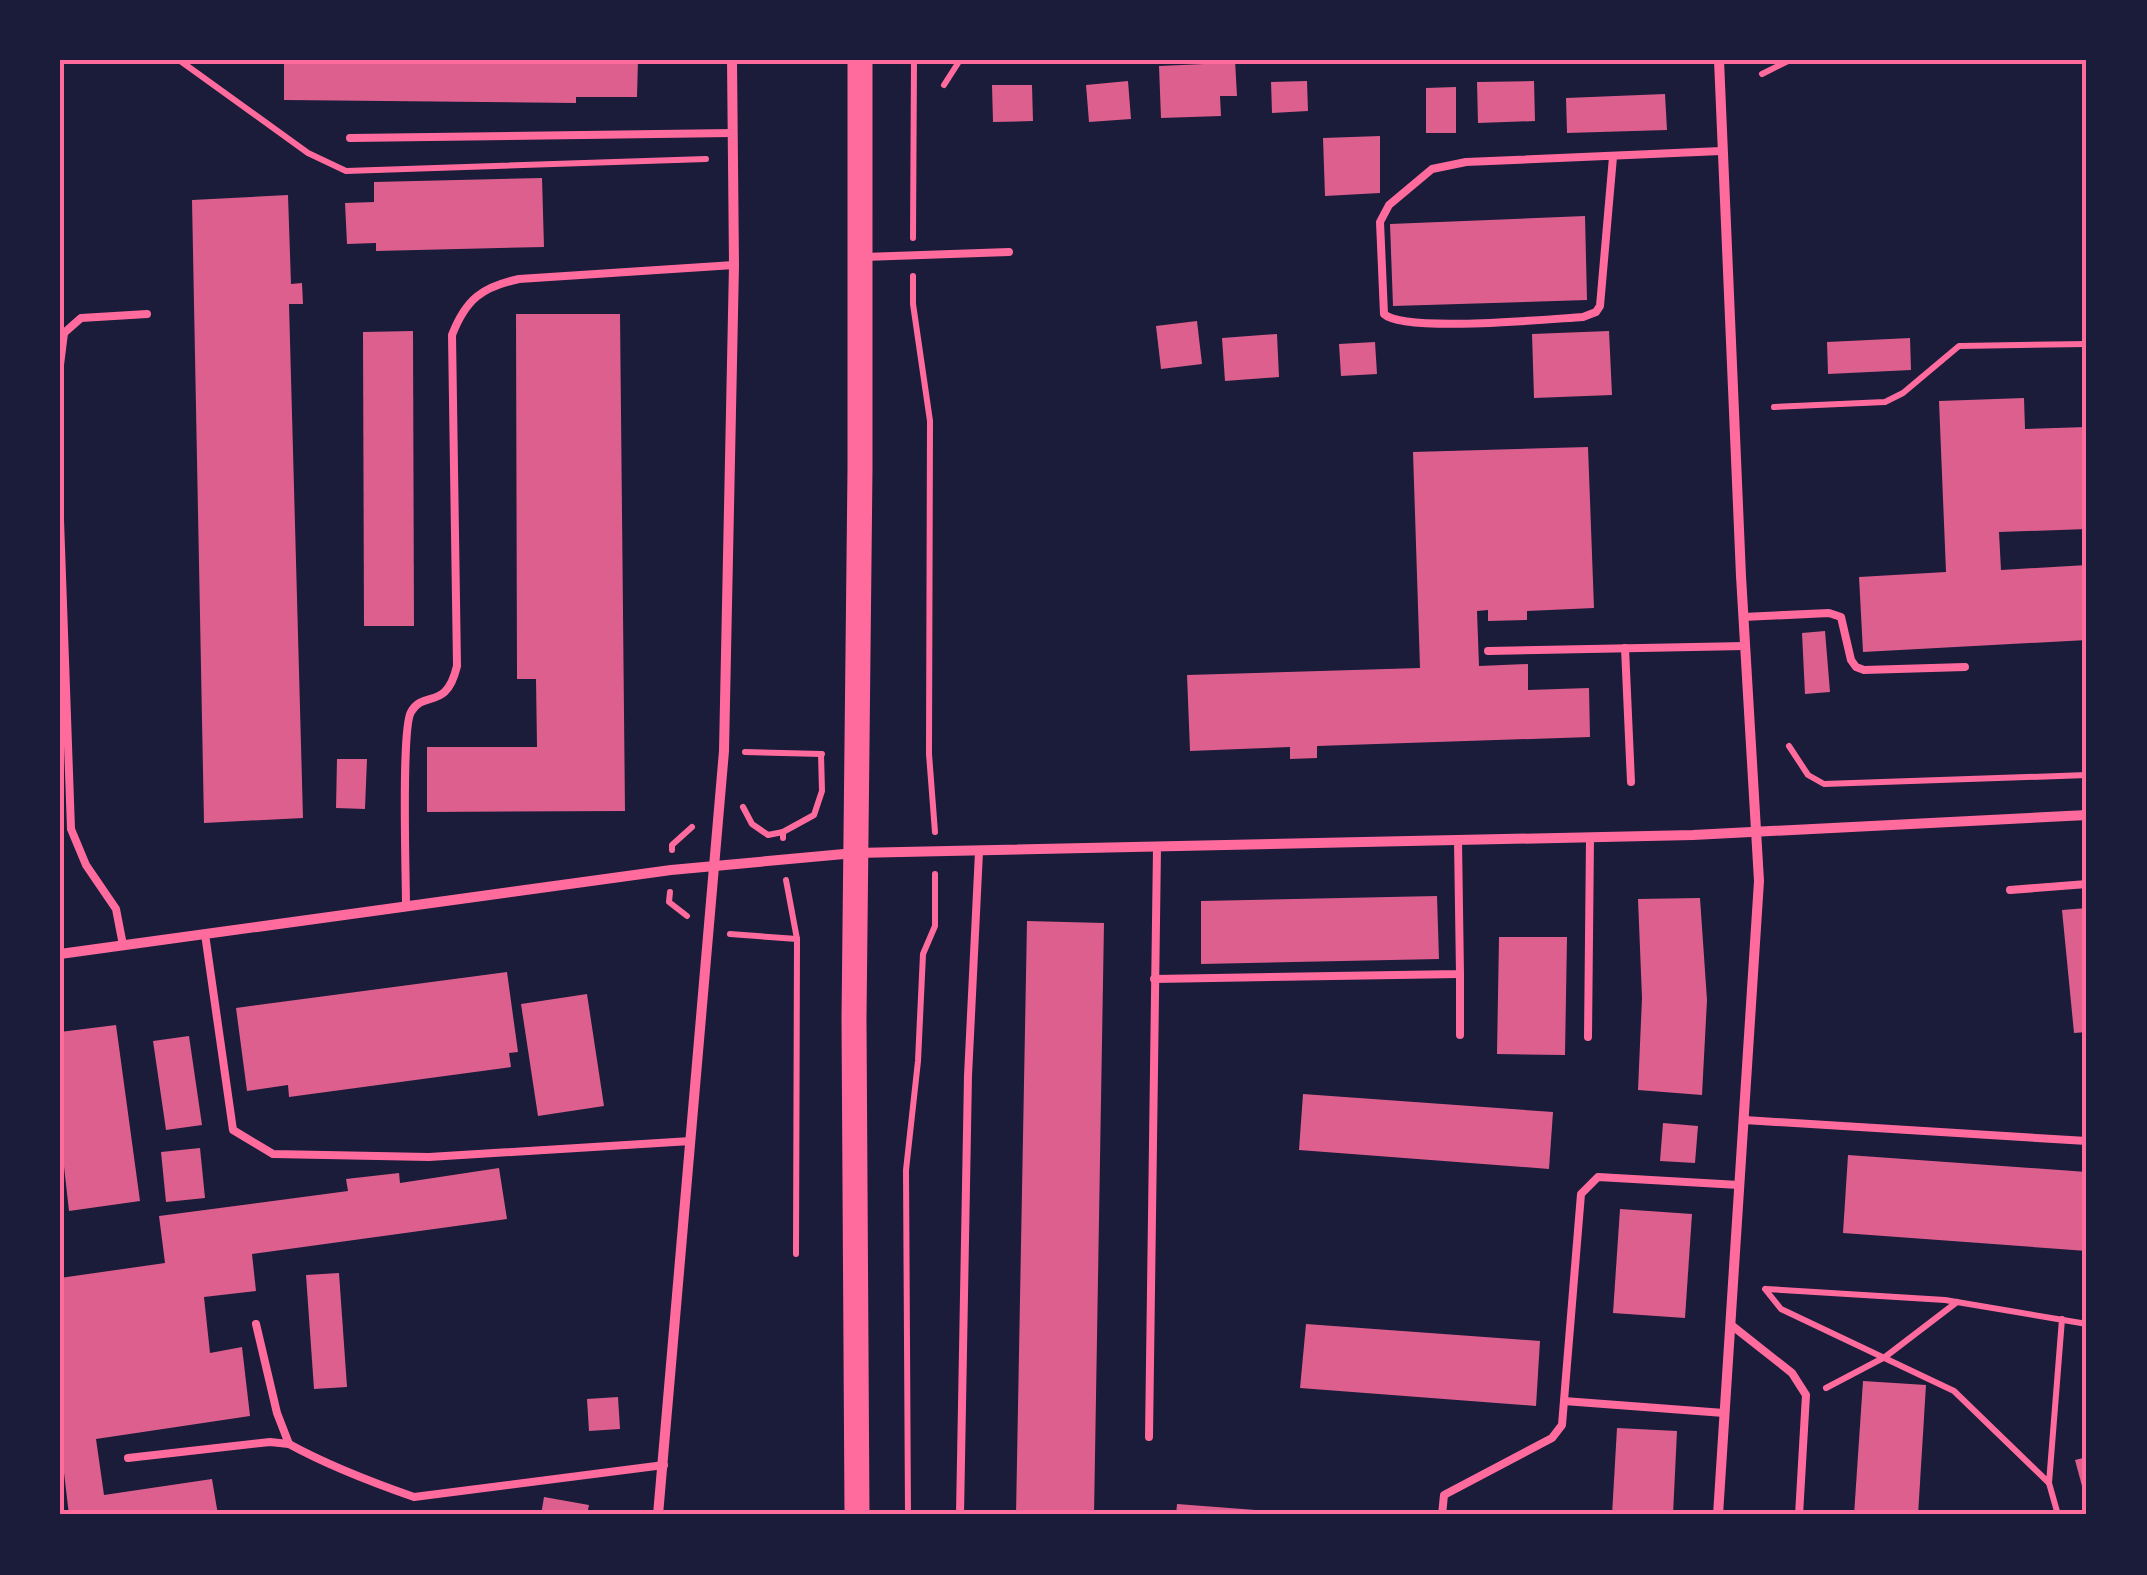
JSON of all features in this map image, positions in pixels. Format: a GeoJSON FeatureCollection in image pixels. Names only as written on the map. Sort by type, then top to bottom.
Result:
{"type":"FeatureCollection","features":[{"type":"Feature","properties":{"kind":"main road"},"geometry":{"type":"LineString","coordinates":[[857,1515],[855,853],[860,60]]}},
{"type":"Feature","properties":{"kind":"street"},"geometry":{"type":"LineString","coordinates":[[658,1515],[724,751],[734,265],[732,60]]}},
{"type":"Feature","properties":{"kind":"street"},"geometry":{"type":"LineString","coordinates":[[1718,1515],[1759,881],[1743,617],[1719,60]]}},
{"type":"Feature","properties":{"kind":"street"},"geometry":{"type":"LineString","coordinates":[[60,954],[782,858],[855,853],[1590,838],[2087,815]]}},
{"type":"Feature","properties":{"kind":"lane"},"geometry":{"type":"LineString","coordinates":[[350,138],[732,133]]}},
{"type":"Feature","properties":{"kind":"lane"},"geometry":{"type":"LineString","coordinates":[[1612,157],[1600,306],[1596,312],[1583,318],[1424,324],[1389,319],[1384,314],[1380,222],[1388,206],[1432,169],[1466,162],[1722,151]]}},
{"type":"Feature","properties":{"kind":"lane"},"geometry":{"type":"LineString","coordinates":[[860,256],[1008,252]]}},
{"type":"Feature","properties":{"kind":"lane"},"geometry":{"type":"LineString","coordinates":[[406,906],[406,744],[410,713],[452,687],[457,666],[452,335],[460,314],[475,296],[492,285],[518,279],[734,265]]}},
{"type":"Feature","properties":{"kind":"lane"},"geometry":{"type":"LineString","coordinates":[[60,365],[64,333],[81,318],[147,314]]}},
{"type":"Feature","properties":{"kind":"lane"},"geometry":{"type":"LineString","coordinates":[[60,520],[71,828],[86,865],[116,909],[123,945]]}},
{"type":"Feature","properties":{"kind":"lane"},"geometry":{"type":"LineString","coordinates":[[1743,617],[1830,613],[1841,616],[1851,660],[1864,670],[1965,667]]}},
{"type":"Feature","properties":{"kind":"lane"},"geometry":{"type":"LineString","coordinates":[[1488,650],[1745,646]]}},
{"type":"Feature","properties":{"kind":"lane"},"geometry":{"type":"LineString","coordinates":[[1625,648],[1631,782]]}},
{"type":"Feature","properties":{"kind":"lane"},"geometry":{"type":"LineString","coordinates":[[1588,1037],[1590,838]]}},
{"type":"Feature","properties":{"kind":"lane"},"geometry":{"type":"LineString","coordinates":[[1458,841],[1460,1035]]}},
{"type":"Feature","properties":{"kind":"lane"},"geometry":{"type":"LineString","coordinates":[[1149,1437],[1156,848]]}},
{"type":"Feature","properties":{"kind":"lane"},"geometry":{"type":"LineString","coordinates":[[960,1515],[968,1076],[979,852]]}},
{"type":"Feature","properties":{"kind":"lane"},"geometry":{"type":"LineString","coordinates":[[2010,890],[2087,884]]}},
{"type":"Feature","properties":{"kind":"lane"},"geometry":{"type":"LineString","coordinates":[[205,934],[233,1130],[273,1154],[430,1157],[691,1141]]}},
{"type":"Feature","properties":{"kind":"lane"},"geometry":{"type":"LineString","coordinates":[[1154,978],[1460,974]]}},
{"type":"Feature","properties":{"kind":"lane"},"geometry":{"type":"LineString","coordinates":[[1744,1120],[2087,1141]]}},
{"type":"Feature","properties":{"kind":"lane"},"geometry":{"type":"LineString","coordinates":[[1442,1515],[1444,1495],[1552,1438],[1562,1425],[1581,1194],[1598,1177],[1739,1184]]}},
{"type":"Feature","properties":{"kind":"lane"},"geometry":{"type":"LineString","coordinates":[[256,1324],[277,1413],[289,1444]]}},
{"type":"Feature","properties":{"kind":"lane"},"geometry":{"type":"LineString","coordinates":[[1730,1324],[1792,1373],[1806,1395],[1798,1515]]}},
{"type":"Feature","properties":{"kind":"lane"},"geometry":{"type":"LineString","coordinates":[[1564,1401],[1724,1413]]}},
{"type":"Feature","properties":{"kind":"lane"},"geometry":{"type":"LineString","coordinates":[[128,1458],[270,1442],[289,1444],[325,1463],[414,1497],[664,1465]]}},
{"type":"Feature","properties":{"kind":"path"},"geometry":{"type":"LineString","coordinates":[[944,85],[960,60]]}},
{"type":"Feature","properties":{"kind":"path"},"geometry":{"type":"LineString","coordinates":[[1762,74],[1790,60]]}},
{"type":"Feature","properties":{"kind":"path"},"geometry":{"type":"LineString","coordinates":[[1774,407],[1885,402],[1903,393],[1960,346],[2087,344]]}},
{"type":"Feature","properties":{"kind":"path"},"geometry":{"type":"LineString","coordinates":[[930,421],[929,754],[935,828]]}},
{"type":"Feature","properties":{"kind":"path"},"geometry":{"type":"LineString","coordinates":[[1788,746],[1808,774],[1824,784],[2087,774]]}},
{"type":"Feature","properties":{"kind":"path"},"geometry":{"type":"LineString","coordinates":[[741,766],[742,752]]}},
{"type":"Feature","properties":{"kind":"path"},"geometry":{"type":"LineString","coordinates":[[742,806],[752,824],[768,834],[783,832],[814,815],[822,791],[821,754]]}},
{"type":"Feature","properties":{"kind":"path"},"geometry":{"type":"LineString","coordinates":[[783,832],[782,858],[797,939],[796,1254]]}},
{"type":"Feature","properties":{"kind":"path"},"geometry":{"type":"LineString","coordinates":[[908,1515],[906,1170],[924,954],[935,926],[936,871]]}},
{"type":"Feature","properties":{"kind":"path"},"geometry":{"type":"LineString","coordinates":[[2049,1483],[1954,1391],[1781,1308],[1764,1289],[1957,1302],[2087,1324]]}},
{"type":"Feature","properties":{"kind":"path"},"geometry":{"type":"LineString","coordinates":[[1806,1395],[1830,1387],[1885,1356],[1957,1302]]}},
{"type":"Feature","properties":{"kind":"path"},"geometry":{"type":"LineString","coordinates":[[2058,1515],[2049,1483],[2062,1320]]}},
{"type":"Feature","properties":{"kind":"building"},"geometry":{"type":"Polygon","coordinates":[[[284,60],[638,60],[637,97],[576,97],[576,103],[284,100],[284,60]]]}},
{"type":"Feature","properties":{"kind":"building"},"geometry":{"type":"Polygon","coordinates":[[[1204,60],[1235,60],[1237,96],[1220,96],[1221,116],[1161,118],[1159,66],[1204,64],[1204,60]]]}},
{"type":"Feature","properties":{"kind":"building"},"geometry":{"type":"Polygon","coordinates":[[[1128,81],[1131,119],[1089,122],[1086,85],[1128,81]]]}},
{"type":"Feature","properties":{"kind":"building"},"geometry":{"type":"Polygon","coordinates":[[[1307,81],[1308,111],[1272,113],[1271,82],[1307,81]]]}},
{"type":"Feature","properties":{"kind":"building"},"geometry":{"type":"Polygon","coordinates":[[[1534,81],[1535,121],[1478,123],[1477,82],[1534,81]]]}},
{"type":"Feature","properties":{"kind":"building"},"geometry":{"type":"Polygon","coordinates":[[[992,85],[1032,85],[1033,121],[993,122],[992,85]]]}},
{"type":"Feature","properties":{"kind":"building"},"geometry":{"type":"Polygon","coordinates":[[[1456,87],[1456,133],[1426,133],[1426,88],[1456,87]]]}},
{"type":"Feature","properties":{"kind":"building"},"geometry":{"type":"Polygon","coordinates":[[[1665,94],[1667,130],[1567,133],[1566,98],[1665,94]]]}},
{"type":"Feature","properties":{"kind":"building"},"geometry":{"type":"Polygon","coordinates":[[[1380,136],[1380,193],[1325,196],[1323,138],[1380,136]]]}},
{"type":"Feature","properties":{"kind":"building"},"geometry":{"type":"Polygon","coordinates":[[[542,178],[544,247],[376,251],[376,243],[347,244],[345,203],[374,202],[374,182],[542,178]]]}},
{"type":"Feature","properties":{"kind":"building"},"geometry":{"type":"Polygon","coordinates":[[[288,195],[291,284],[302,283],[303,304],[289,304],[303,818],[204,823],[192,200],[288,195]]]}},
{"type":"Feature","properties":{"kind":"building"},"geometry":{"type":"Polygon","coordinates":[[[1585,216],[1587,300],[1393,306],[1390,224],[1585,216]]]}},
{"type":"Feature","properties":{"kind":"building"},"geometry":{"type":"Polygon","coordinates":[[[516,314],[620,314],[625,811],[427,812],[427,747],[537,747],[536,679],[517,679],[516,314]]]}},
{"type":"Feature","properties":{"kind":"building"},"geometry":{"type":"Polygon","coordinates":[[[1197,321],[1202,364],[1161,369],[1156,326],[1197,321]]]}},
{"type":"Feature","properties":{"kind":"building"},"geometry":{"type":"Polygon","coordinates":[[[413,331],[414,626],[364,626],[363,332],[413,331]]]}},
{"type":"Feature","properties":{"kind":"building"},"geometry":{"type":"Polygon","coordinates":[[[1609,331],[1612,395],[1534,398],[1532,334],[1609,331]]]}},
{"type":"Feature","properties":{"kind":"building"},"geometry":{"type":"Polygon","coordinates":[[[1277,334],[1279,377],[1225,381],[1222,338],[1277,334]]]}},
{"type":"Feature","properties":{"kind":"building"},"geometry":{"type":"Polygon","coordinates":[[[1910,338],[1911,370],[1828,374],[1827,342],[1910,338]]]}},
{"type":"Feature","properties":{"kind":"building"},"geometry":{"type":"Polygon","coordinates":[[[1375,342],[1377,374],[1341,376],[1339,344],[1375,342]]]}},
{"type":"Feature","properties":{"kind":"building"},"geometry":{"type":"Polygon","coordinates":[[[2024,398],[2025,429],[2087,427],[2087,529],[1999,532],[2001,570],[2087,565],[2087,640],[1863,652],[1859,577],[1946,572],[1939,401],[2024,398]]]}},
{"type":"Feature","properties":{"kind":"building"},"geometry":{"type":"Polygon","coordinates":[[[1588,447],[1594,608],[1527,611],[1527,620],[1488,621],[1488,610],[1477,611],[1479,666],[1528,664],[1528,690],[1589,688],[1590,737],[1317,746],[1317,758],[1290,759],[1290,747],[1190,751],[1187,675],[1420,668],[1413,452],[1588,447]]]}},
{"type":"Feature","properties":{"kind":"building"},"geometry":{"type":"Polygon","coordinates":[[[1825,631],[1830,692],[1805,694],[1802,633],[1825,631]]]}},
{"type":"Feature","properties":{"kind":"building"},"geometry":{"type":"Polygon","coordinates":[[[337,759],[367,759],[365,809],[336,808],[337,759]]]}},
{"type":"Feature","properties":{"kind":"building"},"geometry":{"type":"Polygon","coordinates":[[[1437,896],[1439,959],[1201,964],[1201,901],[1437,896]]]}},
{"type":"Feature","properties":{"kind":"building"},"geometry":{"type":"Polygon","coordinates":[[[1700,898],[1707,1000],[1702,1095],[1638,1090],[1642,998],[1638,899],[1700,898]]]}},
{"type":"Feature","properties":{"kind":"building"},"geometry":{"type":"Polygon","coordinates":[[[2087,908],[2087,1032],[2074,1033],[2062,910],[2087,908]]]}},
{"type":"Feature","properties":{"kind":"building"},"geometry":{"type":"Polygon","coordinates":[[[1027,921],[1104,923],[1094,1515],[1016,1515],[1027,921]]]}},
{"type":"Feature","properties":{"kind":"building"},"geometry":{"type":"Polygon","coordinates":[[[1499,937],[1567,937],[1565,1055],[1497,1054],[1499,937]]]}},
{"type":"Feature","properties":{"kind":"building"},"geometry":{"type":"Polygon","coordinates":[[[507,972],[518,1052],[509,1053],[511,1067],[289,1097],[288,1085],[247,1091],[236,1008],[507,972]]]}},
{"type":"Feature","properties":{"kind":"building"},"geometry":{"type":"Polygon","coordinates":[[[587,994],[604,1106],[538,1116],[521,1004],[587,994]]]}},
{"type":"Feature","properties":{"kind":"building"},"geometry":{"type":"Polygon","coordinates":[[[116,1025],[140,1201],[69,1211],[60,1131],[60,1032],[116,1025]]]}},
{"type":"Feature","properties":{"kind":"building"},"geometry":{"type":"Polygon","coordinates":[[[189,1036],[202,1125],[166,1130],[153,1041],[189,1036]]]}},
{"type":"Feature","properties":{"kind":"building"},"geometry":{"type":"Polygon","coordinates":[[[1303,1094],[1553,1112],[1549,1169],[1299,1150],[1303,1094]]]}},
{"type":"Feature","properties":{"kind":"building"},"geometry":{"type":"Polygon","coordinates":[[[1663,1123],[1698,1126],[1695,1163],[1660,1161],[1663,1123]]]}},
{"type":"Feature","properties":{"kind":"building"},"geometry":{"type":"Polygon","coordinates":[[[200,1148],[205,1198],[166,1202],[161,1152],[200,1148]]]}},
{"type":"Feature","properties":{"kind":"building"},"geometry":{"type":"Polygon","coordinates":[[[1848,1155],[2087,1172],[2087,1251],[1843,1233],[1848,1155]]]}},
{"type":"Feature","properties":{"kind":"building"},"geometry":{"type":"Polygon","coordinates":[[[499,1168],[507,1219],[252,1254],[256,1291],[204,1297],[210,1353],[242,1347],[250,1416],[96,1439],[104,1495],[212,1479],[218,1515],[69,1515],[60,1439],[60,1278],[165,1263],[159,1216],[348,1191],[346,1179],[399,1173],[400,1183],[499,1168]]]}},
{"type":"Feature","properties":{"kind":"building"},"geometry":{"type":"Polygon","coordinates":[[[1620,1209],[1692,1214],[1685,1318],[1613,1313],[1620,1209]]]}},
{"type":"Feature","properties":{"kind":"building"},"geometry":{"type":"Polygon","coordinates":[[[339,1273],[347,1387],[314,1389],[306,1275],[339,1273]]]}},
{"type":"Feature","properties":{"kind":"building"},"geometry":{"type":"Polygon","coordinates":[[[1306,1324],[1540,1341],[1536,1406],[1300,1388],[1306,1324]]]}},
{"type":"Feature","properties":{"kind":"building"},"geometry":{"type":"Polygon","coordinates":[[[1863,1381],[1926,1385],[1918,1515],[1854,1515],[1863,1381]]]}},
{"type":"Feature","properties":{"kind":"building"},"geometry":{"type":"Polygon","coordinates":[[[618,1397],[620,1429],[589,1431],[587,1399],[618,1397]]]}},
{"type":"Feature","properties":{"kind":"building"},"geometry":{"type":"Polygon","coordinates":[[[1617,1428],[1677,1431],[1673,1515],[1612,1515],[1617,1428]]]}},
{"type":"Feature","properties":{"kind":"building"},"geometry":{"type":"Polygon","coordinates":[[[2087,1457],[2087,1501],[2086,1501],[2075,1460],[2087,1457]]]}},
{"type":"Feature","properties":{"kind":"building"},"geometry":{"type":"Polygon","coordinates":[[[544,1497],[589,1505],[587,1515],[541,1515],[544,1497]]]}},
{"type":"Feature","properties":{"kind":"building"},"geometry":{"type":"Polygon","coordinates":[[[1177,1504],[1283,1512],[1283,1515],[1176,1515],[1177,1504]]]}}]}
